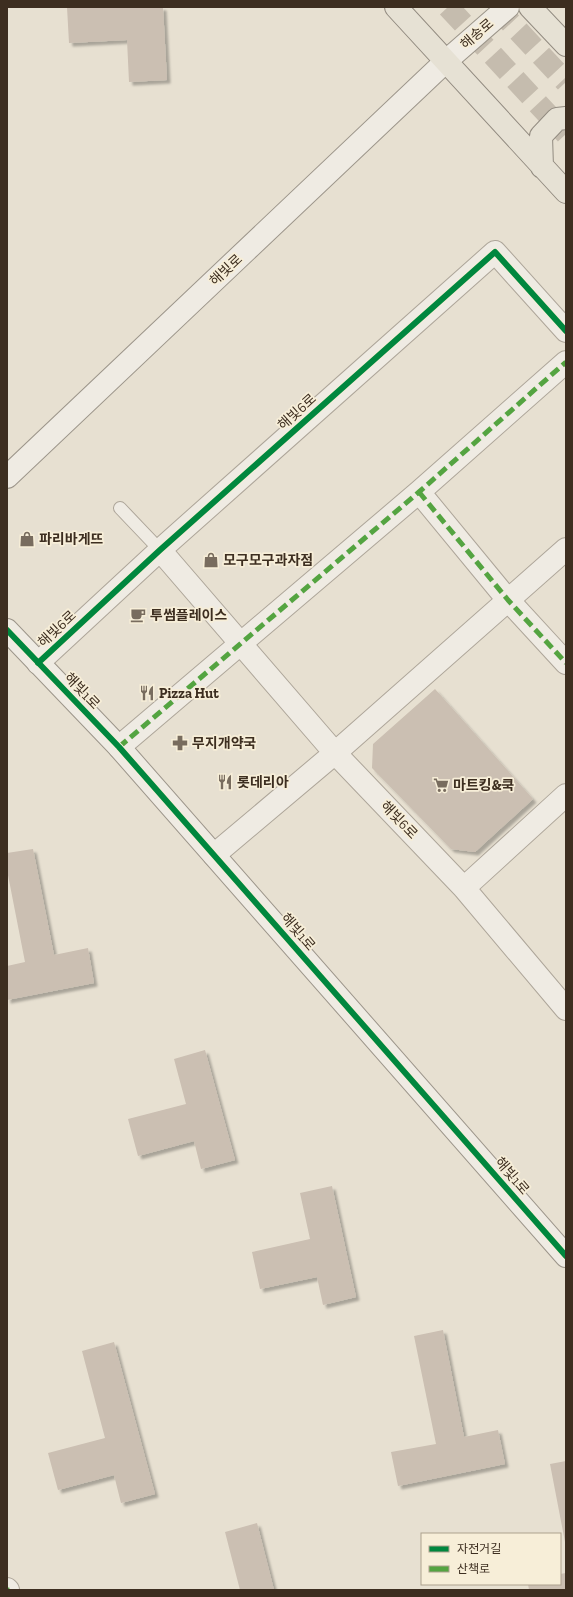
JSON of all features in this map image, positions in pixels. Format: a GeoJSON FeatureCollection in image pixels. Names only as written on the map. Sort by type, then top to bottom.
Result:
{"type":"FeatureCollection","features":[{"type":"Feature","properties":{"kind":"main road"},"geometry":{"type":"LineString","coordinates":[[396,7],[566,192]]}},
{"type":"Feature","properties":{"kind":"main road"},"geometry":{"type":"LineString","coordinates":[[530,7],[566,45]]}},
{"type":"Feature","properties":{"kind":"main road"},"geometry":{"type":"LineString","coordinates":[[542,167],[541,136],[557,119],[566,118]]}},
{"type":"Feature","properties":{"kind":"street","name":"해송로"},"geometry":{"type":"LineString","coordinates":[[445,62],[508,7]]}},
{"type":"Feature","properties":{"kind":"street","name":"해빛로"},"geometry":{"type":"LineString","coordinates":[[7,477],[445,62]]}},
{"type":"Feature","properties":{"kind":"street","name":"해빛6로"},"geometry":{"type":"LineString","coordinates":[[38,663],[160,550],[496,252],[566,331]]}},
{"type":"Feature","properties":{"kind":"street"},"geometry":{"type":"LineString","coordinates":[[119,747],[240,642],[419,492],[566,362]]}},
{"type":"Feature","properties":{"kind":"street"},"geometry":{"type":"LineString","coordinates":[[419,492],[508,600],[566,663]]}},
{"type":"Feature","properties":{"kind":"street"},"geometry":{"type":"LineString","coordinates":[[214,855],[335,753],[566,549]]}},
{"type":"Feature","properties":{"kind":"street","name":"해빛6로"},"geometry":{"type":"LineString","coordinates":[[160,550],[335,753],[464,888],[566,1009]]}},
{"type":"Feature","properties":{"kind":"street","name":"해빛1로"},"geometry":{"type":"LineString","coordinates":[[7,630],[119,747],[566,1256]]}},
{"type":"Feature","properties":{"kind":"street"},"geometry":{"type":"LineString","coordinates":[[464,888],[566,795]]}},
{"type":"Feature","properties":{"kind":"lane"},"geometry":{"type":"LineString","coordinates":[[120,508],[160,550]]}},
{"type":"Feature","properties":{"kind":"building"},"geometry":{"type":"Polygon","coordinates":[[[67,7],[163,7],[167,80],[129,82],[127,40],[69,43],[67,7]]]}},
{"type":"Feature","properties":{"kind":"building"},"geometry":{"type":"Polygon","coordinates":[[[435,689],[533,799],[475,852],[451,849],[372,768],[373,744],[435,689]]]}},
{"type":"Feature","properties":{"kind":"building"},"geometry":{"type":"Polygon","coordinates":[[[33,849],[54,955],[88,948],[94,983],[7,1000],[7,966],[25,962],[7,870],[7,853],[33,849]]]}},
{"type":"Feature","properties":{"kind":"building"},"geometry":{"type":"Polygon","coordinates":[[[205,1050],[235,1160],[201,1169],[194,1141],[138,1156],[128,1119],[186,1104],[174,1059],[205,1050]]]}},
{"type":"Feature","properties":{"kind":"building"},"geometry":{"type":"Polygon","coordinates":[[[332,1186],[356,1297],[323,1305],[317,1277],[260,1289],[252,1252],[310,1239],[300,1193],[332,1186]]]}},
{"type":"Feature","properties":{"kind":"building"},"geometry":{"type":"Polygon","coordinates":[[[443,1330],[464,1437],[498,1430],[505,1464],[398,1486],[391,1452],[436,1444],[414,1336],[443,1330]]]}},
{"type":"Feature","properties":{"kind":"building"},"geometry":{"type":"Polygon","coordinates":[[[114,1342],[155,1494],[121,1503],[114,1475],[58,1490],[48,1453],[105,1438],[82,1351],[114,1342]]]}},
{"type":"Feature","properties":{"kind":"building"},"geometry":{"type":"Polygon","coordinates":[[[566,1461],[566,1542],[565,1542],[550,1464],[566,1461]]]}},
{"type":"Feature","properties":{"kind":"building"},"geometry":{"type":"Polygon","coordinates":[[[257,1523],[274,1590],[240,1590],[225,1532],[257,1523]]]}},
{"type":"Feature","properties":{"kind":"building"},"geometry":{"type":"Polygon","coordinates":[[[566,1573],[566,1590],[529,1590],[528,1585],[561,1585],[561,1574],[566,1573]]]}},
{"type":"Feature","properties":{"kind":"tunnel"},"geometry":{"type":"LineString","coordinates":[[448,7],[566,134]]}},
{"type":"Feature","properties":{"kind":"tunnel"},"geometry":{"type":"LineString","coordinates":[[496,7],[566,82]]}},
{"type":"Feature","properties":{"kind":"marked path"},"geometry":{"type":"LineString","coordinates":[[119,747],[419,492],[566,362]]}},
{"type":"Feature","properties":{"kind":"marked path"},"geometry":{"type":"LineString","coordinates":[[419,492],[508,600],[566,663]]}},
{"type":"Feature","properties":{"kind":"cycle path"},"geometry":{"type":"LineString","coordinates":[[38,663],[160,550],[495,252],[566,331]]}},
{"type":"Feature","properties":{"kind":"cycle path"},"geometry":{"type":"LineString","coordinates":[[7,630],[119,747],[566,1256]]}},
{"type":"Feature","properties":{"kind":"place","name":"파리바게뜨"},"geometry":{"type":"Point","coordinates":[27,539]}},
{"type":"Feature","properties":{"kind":"place","name":"모구모구과자점"},"geometry":{"type":"Point","coordinates":[211,560]}},
{"type":"Feature","properties":{"kind":"place","name":"투썸플레이스"},"geometry":{"type":"Point","coordinates":[138,615]}},
{"type":"Feature","properties":{"kind":"place","name":"Pizza Hut"},"geometry":{"type":"Point","coordinates":[147,693]}},
{"type":"Feature","properties":{"kind":"place","name":"무지개약국"},"geometry":{"type":"Point","coordinates":[180,743]}},
{"type":"Feature","properties":{"kind":"place","name":"롯데리아"},"geometry":{"type":"Point","coordinates":[225,782]}},
{"type":"Feature","properties":{"kind":"place","name":"마트킹&쿡"},"geometry":{"type":"Point","coordinates":[441,785]}}]}
